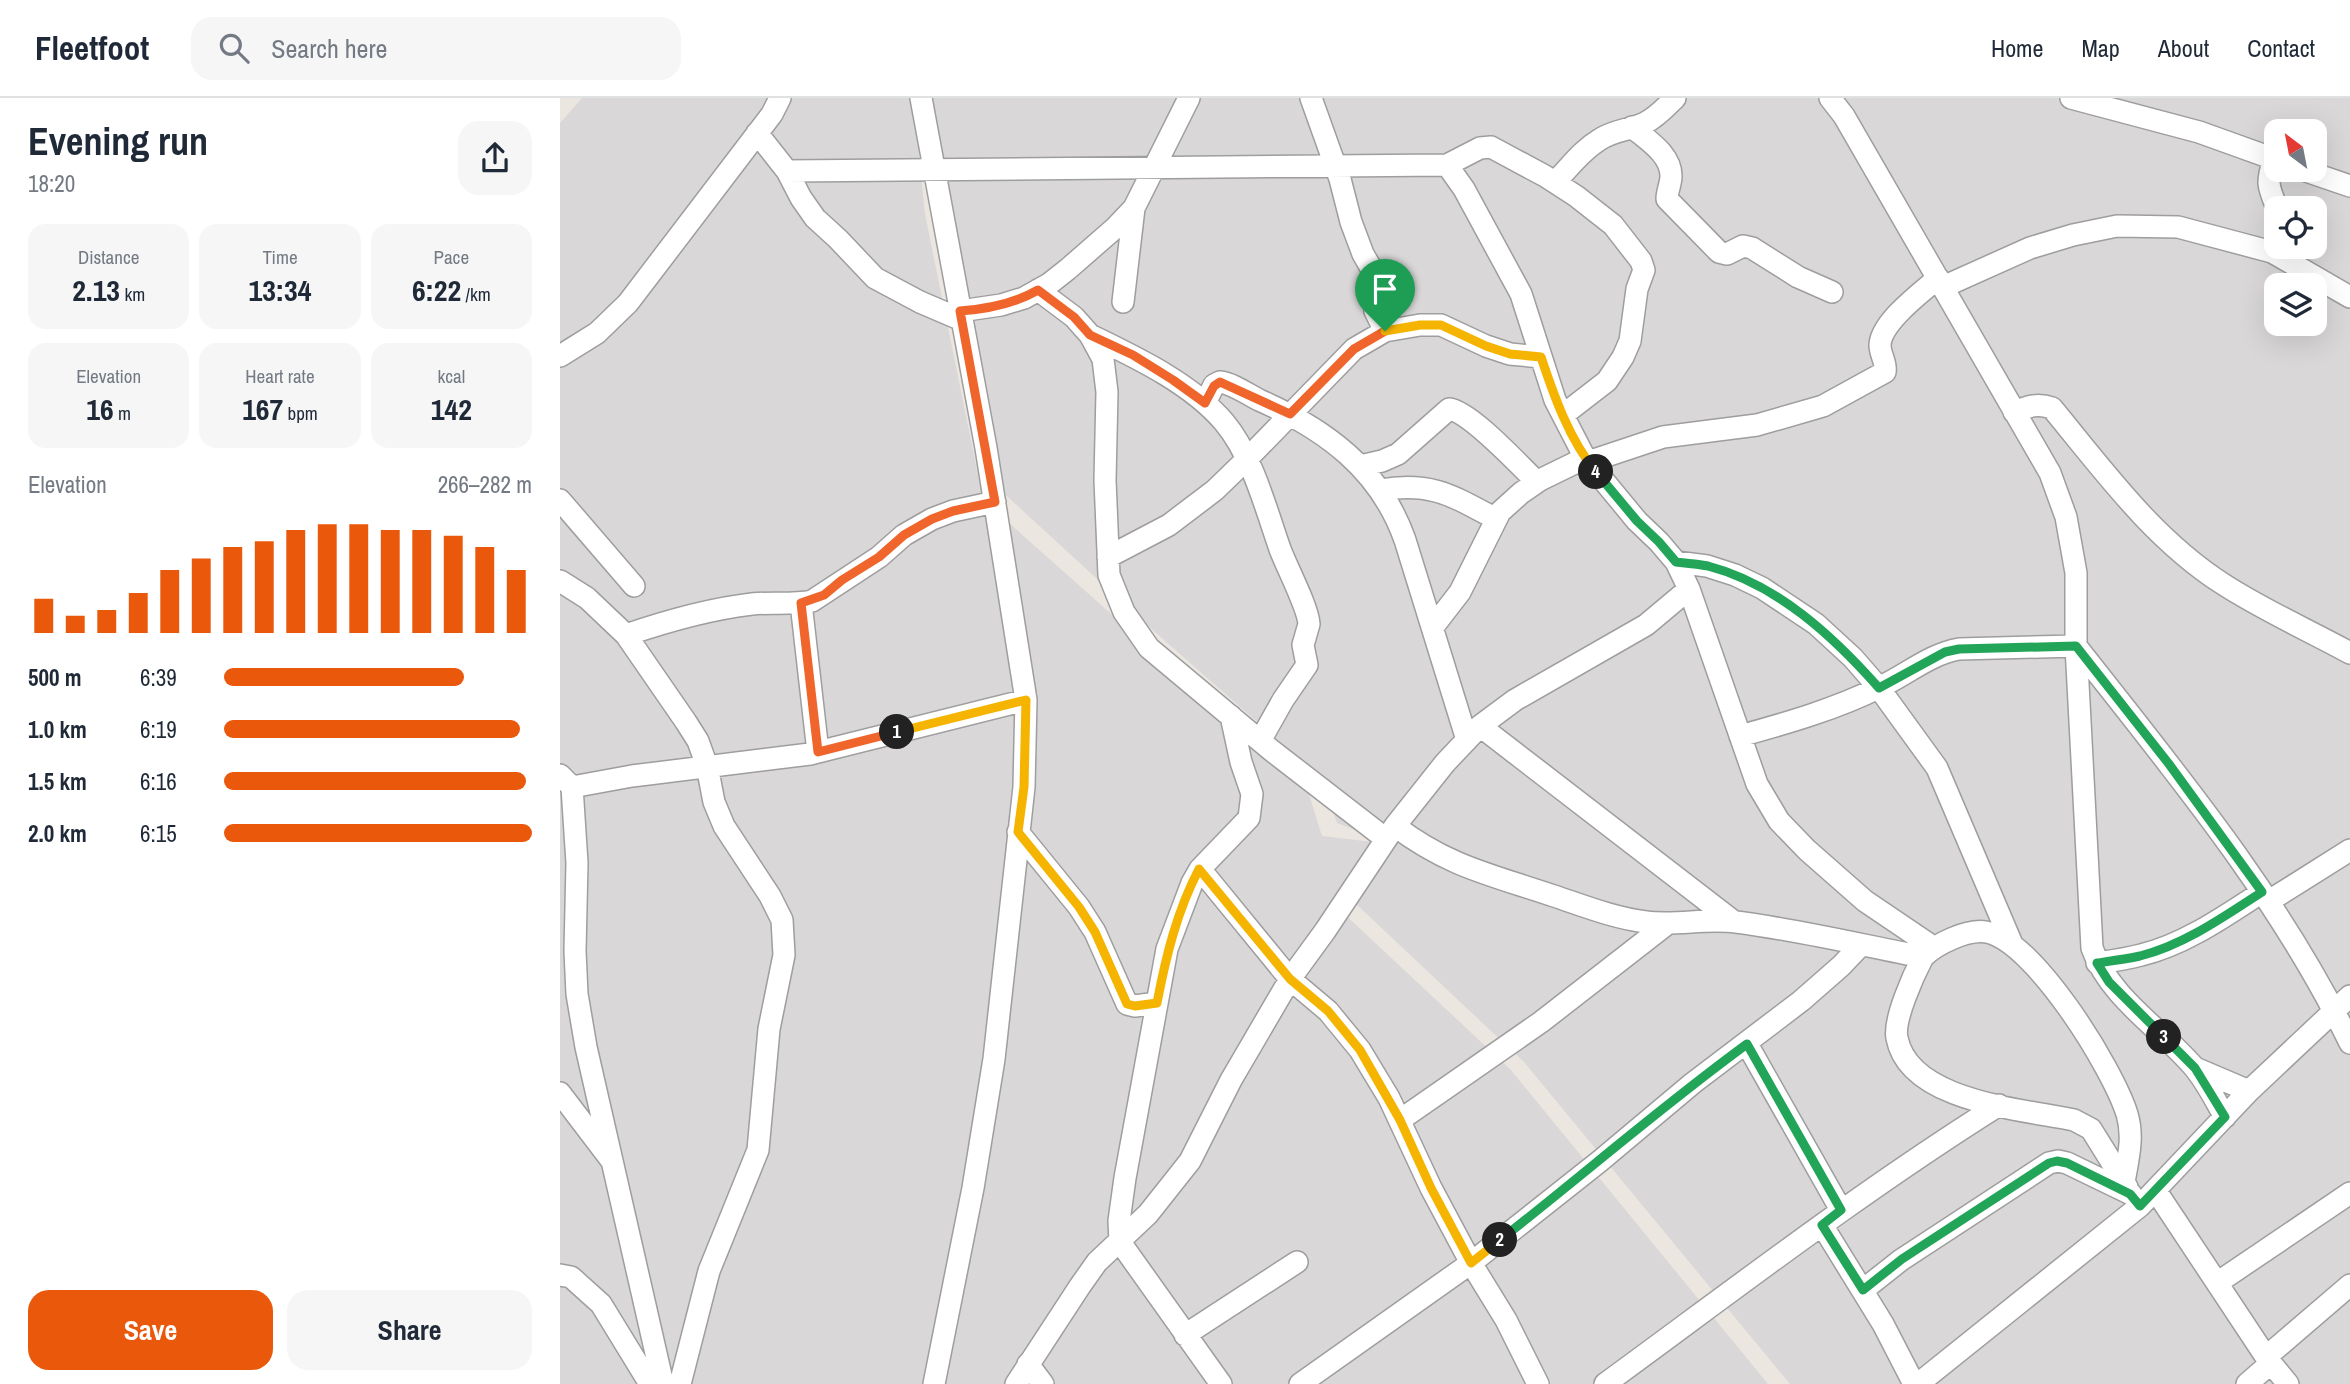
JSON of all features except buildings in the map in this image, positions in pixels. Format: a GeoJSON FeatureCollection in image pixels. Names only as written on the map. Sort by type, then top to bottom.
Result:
{"type":"FeatureCollection","features":[{"type":"Feature","properties":{"kind":"street"},"geometry":{"type":"LineString","coordinates":[[560,356],[597,333],[628,303],[757,133],[780,98]]}},
{"type":"Feature","properties":{"kind":"street"},"geometry":{"type":"LineString","coordinates":[[921,98],[995,502],[1026,700],[1024,787],[994,1059],[973,1188],[934,1384]]}},
{"type":"Feature","properties":{"kind":"street"},"geometry":{"type":"LineString","coordinates":[[757,133],[786,171],[815,218],[875,278],[920,302],[961,315],[1024,298],[1068,269],[1115,228],[1134,208],[1189,98]]}},
{"type":"Feature","properties":{"kind":"street"},"geometry":{"type":"LineString","coordinates":[[1311,98],[1363,254],[1385,292],[1375,311],[1385,331]]}},
{"type":"Feature","properties":{"kind":"street"},"geometry":{"type":"LineString","coordinates":[[1555,182],[1582,152],[1601,138],[1657,116],[1675,98]]}},
{"type":"Feature","properties":{"kind":"street"},"geometry":{"type":"LineString","coordinates":[[1830,98],[1844,116],[2050,473],[2066,517],[2076,573],[2076,646],[2092,948],[2097,963],[2109,982],[2195,1068],[2225,1117]]}},
{"type":"Feature","properties":{"kind":"street"},"geometry":{"type":"LineString","coordinates":[[2071,98],[2141,107],[2264,156]]}},
{"type":"Feature","properties":{"kind":"street"},"geometry":{"type":"LineString","coordinates":[[1632,127],[1665,156],[1670,166],[1671,181],[1667,199],[1719,251],[1727,254],[1743,246],[1752,248],[1798,277],[1832,292]]}},
{"type":"Feature","properties":{"kind":"street"},"geometry":{"type":"LineString","coordinates":[[786,171],[1447,165],[1486,146],[1555,182],[1613,225],[1641,261],[1644,270],[1637,289],[1630,341],[1623,357],[1606,382],[1563,415]]}},
{"type":"Feature","properties":{"kind":"street"},"geometry":{"type":"LineString","coordinates":[[1447,165],[1464,189],[1521,294],[1555,400],[1586,460],[1637,521],[1676,562],[1689,590],[1757,784],[1779,821],[1807,850],[1865,901],[1928,952]]}},
{"type":"Feature","properties":{"kind":"street"},"geometry":{"type":"LineString","coordinates":[[2328,179],[2350,186]]}},
{"type":"Feature","properties":{"kind":"street"},"geometry":{"type":"LineString","coordinates":[[1123,302],[1134,208]]}},
{"type":"Feature","properties":{"kind":"street"},"geometry":{"type":"LineString","coordinates":[[1433,627],[1460,592],[1496,519],[1537,482],[1586,460],[1663,437],[1757,425],[1823,406],[1885,372],[1880,344],[1885,332],[1900,312],[1940,282],[2030,248],[2117,226],[2178,227],[2272,252],[2347,290]]}},
{"type":"Feature","properties":{"kind":"street"},"geometry":{"type":"LineString","coordinates":[[2299,259],[2303,270]]}},
{"type":"Feature","properties":{"kind":"street"},"geometry":{"type":"LineString","coordinates":[[1038,290],[1074,317],[1090,335],[1103,359],[1107,392],[1105,480],[1109,575],[1124,612],[1149,648],[1261,741],[1391,833],[1488,876],[1619,917],[1667,924],[1733,921],[1861,945],[1928,952]]}},
{"type":"Feature","properties":{"kind":"street"},"geometry":{"type":"LineString","coordinates":[[1108,557],[1169,525],[1215,489],[1354,349],[1385,331],[1420,325],[1441,325],[1510,354],[1541,357]]}},
{"type":"Feature","properties":{"kind":"street"},"geometry":{"type":"LineString","coordinates":[[1090,335],[1133,355],[1205,403],[1225,423],[1247,459],[1309,624],[1303,645],[1307,665],[1283,700],[1261,741]]}},
{"type":"Feature","properties":{"kind":"street"},"geometry":{"type":"LineString","coordinates":[[1205,403],[1214,386],[1220,382],[1310,425],[1339,446],[1360,466],[1397,515],[1433,627],[1474,733],[1733,921]]}},
{"type":"Feature","properties":{"kind":"street"},"geometry":{"type":"LineString","coordinates":[[2014,412],[2041,404],[2052,408],[2140,514],[2168,541],[2222,583],[2350,653]]}},
{"type":"Feature","properties":{"kind":"street"},"geometry":{"type":"LineString","coordinates":[[1360,466],[1398,454],[1449,410],[1458,411],[1537,482]]}},
{"type":"Feature","properties":{"kind":"street"},"geometry":{"type":"LineString","coordinates":[[1380,490],[1405,486],[1436,490],[1496,519]]}},
{"type":"Feature","properties":{"kind":"street"},"geometry":{"type":"LineString","coordinates":[[560,500],[634,586]]}},
{"type":"Feature","properties":{"kind":"street"},"geometry":{"type":"LineString","coordinates":[[626,635],[666,621],[725,608],[774,602],[801,603],[824,595],[842,580],[879,557],[904,535],[932,519],[953,511],[995,502]]}},
{"type":"Feature","properties":{"kind":"street"},"geometry":{"type":"LineString","coordinates":[[1676,562],[1707,566],[1735,575],[1788,604],[1816,624],[1879,688],[1937,768],[2012,944]]}},
{"type":"Feature","properties":{"kind":"street"},"geometry":{"type":"LineString","coordinates":[[560,581],[587,598],[626,635],[698,741],[707,766],[714,803],[724,826],[770,896],[782,920],[783,955],[769,1028],[758,1150],[709,1271],[680,1384]]}},
{"type":"Feature","properties":{"kind":"street"},"geometry":{"type":"LineString","coordinates":[[1016,1384],[1097,1262],[1149,1214],[1190,1161],[1231,1080],[1290,979],[1391,833],[1445,763],[1474,733],[1515,699],[1646,625],[1689,590]]}},
{"type":"Feature","properties":{"kind":"street"},"geometry":{"type":"LineString","coordinates":[[801,603],[818,752]]}},
{"type":"Feature","properties":{"kind":"street"},"geometry":{"type":"LineString","coordinates":[[1740,736],[1797,720],[1879,688],[1945,652],[1959,649],[2076,646]]}},
{"type":"Feature","properties":{"kind":"street"},"geometry":{"type":"LineString","coordinates":[[2076,646],[2169,764],[2342,1003],[2350,1043]]}},
{"type":"Feature","properties":{"kind":"street"},"geometry":{"type":"LineString","coordinates":[[663,1384],[586,1047],[577,994],[575,951],[568,921],[577,863],[564,780],[632,776],[818,752],[1026,700]]}},
{"type":"Feature","properties":{"kind":"street"},"geometry":{"type":"LineString","coordinates":[[1221,1384],[1119,1242],[1119,1221],[1167,949],[1199,869],[1249,818],[1252,794],[1241,762],[1231,716]]}},
{"type":"Feature","properties":{"kind":"street"},"geometry":{"type":"LineString","coordinates":[[1018,832],[1079,907],[1095,932],[1127,1004],[1135,1006],[1157,1003]]}},
{"type":"Feature","properties":{"kind":"street"},"geometry":{"type":"LineString","coordinates":[[2097,963],[2143,955],[2185,938],[2350,850]]}},
{"type":"Feature","properties":{"kind":"street"},"geometry":{"type":"LineString","coordinates":[[1199,869],[1290,979],[1328,1011],[1360,1050],[1400,1120],[1431,1188],[1471,1263],[1506,1320],[1538,1384]]}},
{"type":"Feature","properties":{"kind":"street"},"geometry":{"type":"LineString","coordinates":[[1400,1120],[1541,1022],[1667,924]]}},
{"type":"Feature","properties":{"kind":"street"},"geometry":{"type":"LineString","coordinates":[[1822,1225],[1863,1290],[1916,1384],[2132,1194],[2131,1141],[2127,1116],[2114,1083],[2072,1014],[2034,964],[2012,944],[1986,932],[1957,937],[1928,952],[1908,986],[1896,1036],[1904,1059],[1922,1077],[1954,1094],[2074,1120],[2091,1129],[2132,1194]]}},
{"type":"Feature","properties":{"kind":"street"},"geometry":{"type":"LineString","coordinates":[[1300,1384],[1471,1263],[1693,1083],[1801,1001],[1861,945]]}},
{"type":"Feature","properties":{"kind":"street"},"geometry":{"type":"LineString","coordinates":[[1863,1290],[1902,1259],[2049,1163],[2067,1163],[2132,1194],[2156,1191],[2249,1091],[2342,1003]]}},
{"type":"Feature","properties":{"kind":"street"},"geometry":{"type":"LineString","coordinates":[[1747,1044],[1841,1210]]}},
{"type":"Feature","properties":{"kind":"street"},"geometry":{"type":"LineString","coordinates":[[2195,1068],[2249,1091]]}},
{"type":"Feature","properties":{"kind":"street"},"geometry":{"type":"LineString","coordinates":[[560,1093],[614,1164]]}},
{"type":"Feature","properties":{"kind":"street"},"geometry":{"type":"LineString","coordinates":[[1605,1384],[1841,1210],[1999,1105]]}},
{"type":"Feature","properties":{"kind":"street"},"geometry":{"type":"LineString","coordinates":[[2156,1191],[2269,1360],[2288,1384]]}},
{"type":"Feature","properties":{"kind":"street"},"geometry":{"type":"LineString","coordinates":[[2217,1283],[2350,1194]]}},
{"type":"Feature","properties":{"kind":"street"},"geometry":{"type":"LineString","coordinates":[[1185,1335],[1297,1262]]}},
{"type":"Feature","properties":{"kind":"street"},"geometry":{"type":"LineString","coordinates":[[560,1275],[571,1277],[601,1304],[650,1384]]}},
{"type":"Feature","properties":{"kind":"street"},"geometry":{"type":"LineString","coordinates":[[2247,1384],[2350,1285]]}},
{"type":"Feature","properties":{"kind":"street"},"geometry":{"type":"LineString","coordinates":[[1028,1364],[1043,1384]]}},
{"type":"Feature","properties":{"kind":"shaded area"},"geometry":{"type":"Polygon","coordinates":[[[582,98],[913,98],[925,214],[983,500],[1307,788],[1322,836],[1373,842],[1339,909],[1510,1069],[1768,1384],[560,1384],[560,123],[582,98]]]}},
{"type":"Feature","properties":{"kind":"shaded area"},"geometry":{"type":"Polygon","coordinates":[[[928,98],[2350,98],[2350,1384],[1790,1384],[1524,1062],[1355,903],[1396,846],[1337,823],[1322,779],[1156,633],[998,488],[928,98]]]}},
{"type":"Feature","properties":{"kind":"route"},"geometry":{"type":"LineString","coordinates":[[1038,290],[1074,317],[1090,335],[1133,355],[1205,403],[1214,386],[1220,382],[1290,414],[1354,349],[1385,331],[1420,325],[1441,325],[1510,354],[1541,357],[1555,400],[1584,458],[1676,562],[1707,566],[1735,575],[1788,604],[1816,624],[1879,688],[1945,652],[1959,649],[2076,646],[2169,764],[2262,892],[2185,938],[2143,955],[2097,963],[2109,982],[2195,1068],[2225,1117],[2140,1206],[2130,1194],[2067,1163],[2049,1163],[1902,1259],[1863,1290],[1822,1225],[1841,1210],[1747,1044],[1693,1083],[1471,1263],[1431,1188],[1389,1098],[1360,1050],[1328,1011],[1290,979],[1199,869],[1167,949],[1157,1003],[1135,1006],[1127,1004],[1095,932],[1079,907],[1018,832],[1024,787],[1026,700],[818,752],[801,603],[824,595],[842,580],[879,557],[904,535],[932,519],[953,511],[995,502],[960,311],[1001,305],[1024,298],[1038,290]]}}]}
